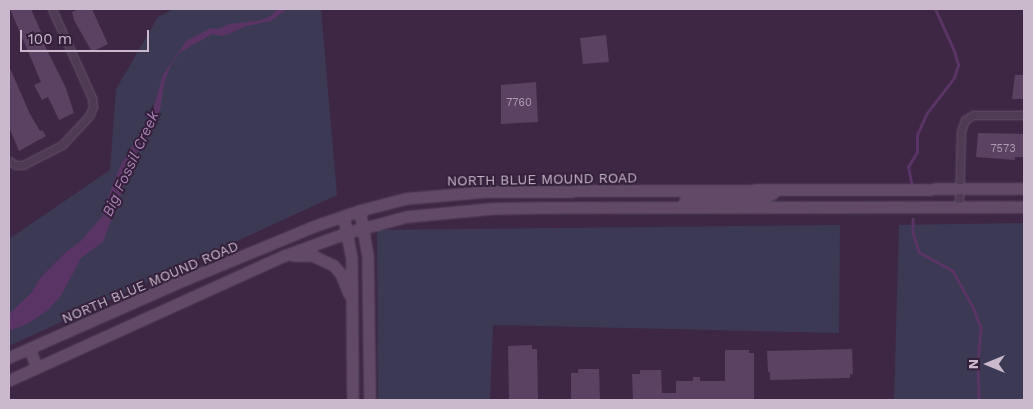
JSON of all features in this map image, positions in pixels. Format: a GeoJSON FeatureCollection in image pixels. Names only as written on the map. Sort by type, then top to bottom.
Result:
{"type":"FeatureCollection","features":[{"type":"Feature","properties":{"kind":"main road","name":"NORTH BLUE MOUND ROAD"},"geometry":{"type":"LineString","coordinates":[[9,358],[176,284],[360,211],[406,199],[486,192],[1024,189]]}},
{"type":"Feature","properties":{"kind":"main road"},"geometry":{"type":"LineString","coordinates":[[684,208],[685,202],[692,199],[761,198],[781,191]]}},
{"type":"Feature","properties":{"kind":"main road","name":"NORTH BLUE MOUND ROAD"},"geometry":{"type":"LineString","coordinates":[[9,381],[285,256],[363,228],[406,217],[492,209],[1024,207]]}},
{"type":"Feature","properties":{"kind":"main road"},"geometry":{"type":"LineString","coordinates":[[360,211],[368,256],[370,400]]}},
{"type":"Feature","properties":{"kind":"main road"},"geometry":{"type":"LineString","coordinates":[[344,217],[352,258],[354,316],[353,400]]}},
{"type":"Feature","properties":{"kind":"main road","name":"NORTH BLUE MOUND ROAD"},"geometry":{"type":"LineString","coordinates":[[285,256],[314,256],[334,266],[347,285],[354,316]]}},
{"type":"Feature","properties":{"kind":"main road"},"geometry":{"type":"LineString","coordinates":[[30,348],[37,368]]}},
{"type":"Feature","properties":{"kind":"street"},"geometry":{"type":"LineString","coordinates":[[9,161],[16,166],[24,166],[62,145],[89,116],[93,107],[92,98],[52,9]]}},
{"type":"Feature","properties":{"kind":"street"},"geometry":{"type":"LineString","coordinates":[[959,207],[961,132],[965,120],[977,115],[1024,115]]}},
{"type":"Feature","properties":{"kind":"shaded area"},"geometry":{"type":"Polygon","coordinates":[[[174,9],[321,9],[337,195],[9,346],[9,239],[110,170],[116,89],[158,17],[174,9]]]}},
{"type":"Feature","properties":{"kind":"shaded area"},"geometry":{"type":"Polygon","coordinates":[[[1024,223],[1024,400],[894,400],[899,225],[1024,223]]]}},
{"type":"Feature","properties":{"kind":"shaded area"},"geometry":{"type":"Polygon","coordinates":[[[840,225],[839,333],[493,325],[490,400],[378,400],[377,230],[840,225]]]}},
{"type":"Feature","properties":{"kind":"water","name":"Big Fossil Creek"},"geometry":{"type":"Polygon","coordinates":[[[278,9],[287,9],[271,21],[247,26],[223,36],[212,34],[179,53],[170,67],[164,84],[160,111],[139,148],[103,242],[81,258],[61,296],[47,311],[27,324],[9,331],[9,314],[31,293],[41,277],[67,251],[81,241],[103,215],[113,183],[122,163],[151,116],[163,75],[186,41],[211,28],[219,29],[229,24],[257,21],[269,17],[278,9]]]}},
{"type":"Feature","properties":{"kind":"building"},"geometry":{"type":"Polygon","coordinates":[[[10,9],[31,9],[45,41],[43,42],[66,88],[74,113],[59,120],[48,97],[42,100],[34,85],[41,82],[10,9]]]}},
{"type":"Feature","properties":{"kind":"building"},"geometry":{"type":"Polygon","coordinates":[[[79,9],[92,9],[108,44],[92,52],[74,20],[72,12],[79,9]]]}},
{"type":"Feature","properties":{"kind":"building"},"geometry":{"type":"Polygon","coordinates":[[[606,35],[609,62],[583,64],[580,38],[606,35]]]}},
{"type":"Feature","properties":{"kind":"building"},"geometry":{"type":"Polygon","coordinates":[[[9,66],[30,114],[40,131],[42,130],[46,136],[19,151],[9,127],[9,66]]]}},
{"type":"Feature","properties":{"kind":"building"},"geometry":{"type":"Polygon","coordinates":[[[1015,75],[1024,75],[1024,99],[1012,99],[1015,75]]]}},
{"type":"Feature","properties":{"kind":"building"},"geometry":{"type":"Polygon","coordinates":[[[536,82],[538,122],[501,124],[501,85],[536,82]]]}},
{"type":"Feature","properties":{"kind":"building"},"geometry":{"type":"Polygon","coordinates":[[[978,133],[1024,134],[1024,157],[1015,157],[1015,160],[976,157],[978,133]]]}},
{"type":"Feature","properties":{"kind":"building"},"geometry":{"type":"Polygon","coordinates":[[[532,345],[532,349],[537,349],[538,400],[509,400],[508,346],[532,345]]]}},
{"type":"Feature","properties":{"kind":"building"},"geometry":{"type":"Polygon","coordinates":[[[852,349],[853,374],[850,374],[850,378],[770,380],[767,351],[852,349]]]}},
{"type":"Feature","properties":{"kind":"building"},"geometry":{"type":"Polygon","coordinates":[[[725,350],[749,350],[749,353],[754,353],[754,400],[633,400],[632,374],[640,374],[640,370],[661,370],[662,393],[676,393],[676,381],[693,381],[693,377],[700,377],[700,381],[725,381],[725,350]]]}},
{"type":"Feature","properties":{"kind":"building"},"geometry":{"type":"Polygon","coordinates":[[[578,369],[599,369],[600,400],[571,400],[571,373],[578,373],[578,369]]]}},
{"type":"Feature","properties":{"kind":"waterway"},"geometry":{"type":"LineString","coordinates":[[912,187],[908,167],[917,152],[917,135],[927,113],[954,78],[958,65],[954,51],[935,9]]}},
{"type":"Feature","properties":{"kind":"waterway"},"geometry":{"type":"LineString","coordinates":[[913,219],[913,233],[919,252],[953,271],[973,307],[981,328],[978,366],[979,400]]}}]}
